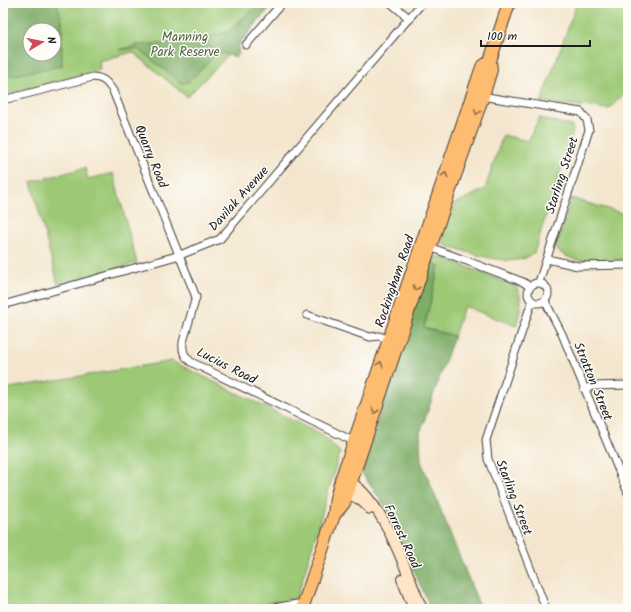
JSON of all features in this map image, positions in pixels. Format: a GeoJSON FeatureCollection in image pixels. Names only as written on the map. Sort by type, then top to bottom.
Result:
{"type":"FeatureCollection","features":[{"type":"Feature","properties":{"kind":"main road","name":"Rockingham Road"},"geometry":{"type":"LineString","coordinates":[[334,515],[344,503],[426,245],[478,95],[482,67],[490,61],[509,3]]}},
{"type":"Feature","properties":{"kind":"main road","name":"Rockingham Road"},"geometry":{"type":"LineString","coordinates":[[303,606],[334,515],[336,498],[388,339],[426,245]]}},
{"type":"Feature","properties":{"kind":"main road","name":"Forrest Road"},"geometry":{"type":"LineString","coordinates":[[351,482],[370,499],[382,517],[422,609]]}},
{"type":"Feature","properties":{"kind":"main road","name":"Forrest Road"},"geometry":{"type":"LineString","coordinates":[[347,493],[366,504],[378,521],[414,609]]}},
{"type":"Feature","properties":{"kind":"street"},"geometry":{"type":"LineString","coordinates":[[246,45],[282,3]]}},
{"type":"Feature","properties":{"kind":"street"},"geometry":{"type":"LineString","coordinates":[[391,3],[410,19]]}},
{"type":"Feature","properties":{"kind":"street","name":"Davilak Avenue"},"geometry":{"type":"LineString","coordinates":[[3,305],[180,255],[220,239],[410,19],[422,3]]}},
{"type":"Feature","properties":{"kind":"street","name":"Quarry Road"},"geometry":{"type":"LineString","coordinates":[[3,100],[93,77],[100,78],[107,82],[113,91],[180,255]]}},
{"type":"Feature","properties":{"kind":"street","name":"Starling Street"},"geometry":{"type":"LineString","coordinates":[[478,95],[581,112],[587,120],[589,130],[539,282]]}},
{"type":"Feature","properties":{"kind":"street"},"geometry":{"type":"LineString","coordinates":[[426,245],[523,282],[530,287]]}},
{"type":"Feature","properties":{"kind":"street","name":"Lucius Road"},"geometry":{"type":"LineString","coordinates":[[180,255],[196,297],[182,348],[187,358],[191,362],[355,442]]}},
{"type":"Feature","properties":{"kind":"street"},"geometry":{"type":"LineString","coordinates":[[546,259],[578,266],[628,265]]}},
{"type":"Feature","properties":{"kind":"street"},"geometry":{"type":"LineString","coordinates":[[539,282],[545,285],[549,292],[545,301],[538,304],[532,301],[528,296],[530,287],[539,282]]}},
{"type":"Feature","properties":{"kind":"street","name":"Starling Street"},"geometry":{"type":"LineString","coordinates":[[532,301],[486,440],[488,458],[546,609]]}},
{"type":"Feature","properties":{"kind":"street","name":"Stratton Street"},"geometry":{"type":"LineString","coordinates":[[545,301],[562,334],[628,493]]}},
{"type":"Feature","properties":{"kind":"street"},"geometry":{"type":"LineString","coordinates":[[307,314],[370,337],[379,336],[388,339]]}},
{"type":"Feature","properties":{"kind":"street"},"geometry":{"type":"LineString","coordinates":[[584,389],[594,386],[628,385]]}},
{"type":"Feature","properties":{"kind":"street"},"geometry":{"type":"LineString","coordinates":[[266,609],[303,606]]}},
{"type":"Feature","properties":{"kind":"green space","name":"Manning Park Reserve"},"geometry":{"type":"Polygon","coordinates":[[[3,3],[274,3],[240,43],[187,97],[133,52],[99,61],[100,70],[3,95],[3,3]]]}},
{"type":"Feature","properties":{"kind":"green space"},"geometry":{"type":"Polygon","coordinates":[[[3,3],[57,3],[62,22],[22,22],[22,62],[62,62],[62,66],[3,77],[3,3]]]}},
{"type":"Feature","properties":{"kind":"green space"},"geometry":{"type":"Polygon","coordinates":[[[260,3],[271,3],[240,43],[238,50],[239,54],[235,57],[220,53],[214,56],[189,82],[181,83],[138,49],[119,50],[137,45],[191,42],[227,32],[260,3]]]}},
{"type":"Feature","properties":{"kind":"green space"},"geometry":{"type":"Polygon","coordinates":[[[577,3],[628,3],[628,90],[609,109],[541,102],[577,3]]]}},
{"type":"Feature","properties":{"kind":"green space"},"geometry":{"type":"Polygon","coordinates":[[[539,118],[572,126],[573,132],[534,253],[526,258],[503,260],[478,255],[444,245],[441,238],[454,204],[485,189],[503,135],[528,141],[539,118]]]}},
{"type":"Feature","properties":{"kind":"green space"},"geometry":{"type":"Polygon","coordinates":[[[85,168],[88,179],[113,173],[137,263],[58,284],[31,182],[85,168]]]}},
{"type":"Feature","properties":{"kind":"green space"},"geometry":{"type":"Polygon","coordinates":[[[571,198],[628,215],[628,259],[600,261],[581,260],[563,255],[556,249],[571,198]]]}},
{"type":"Feature","properties":{"kind":"green space"},"geometry":{"type":"Polygon","coordinates":[[[435,257],[442,257],[515,286],[521,300],[516,326],[464,306],[454,336],[424,328],[439,266],[429,260],[435,257]]]}},
{"type":"Feature","properties":{"kind":"green space"},"geometry":{"type":"Polygon","coordinates":[[[429,260],[439,266],[424,328],[454,336],[420,433],[421,461],[480,607],[475,609],[431,609],[384,505],[361,472],[429,260]]]}},
{"type":"Feature","properties":{"kind":"green space"},"geometry":{"type":"Polygon","coordinates":[[[172,361],[322,435],[340,452],[297,598],[232,609],[4,609],[3,389],[172,361]]]}}]}
